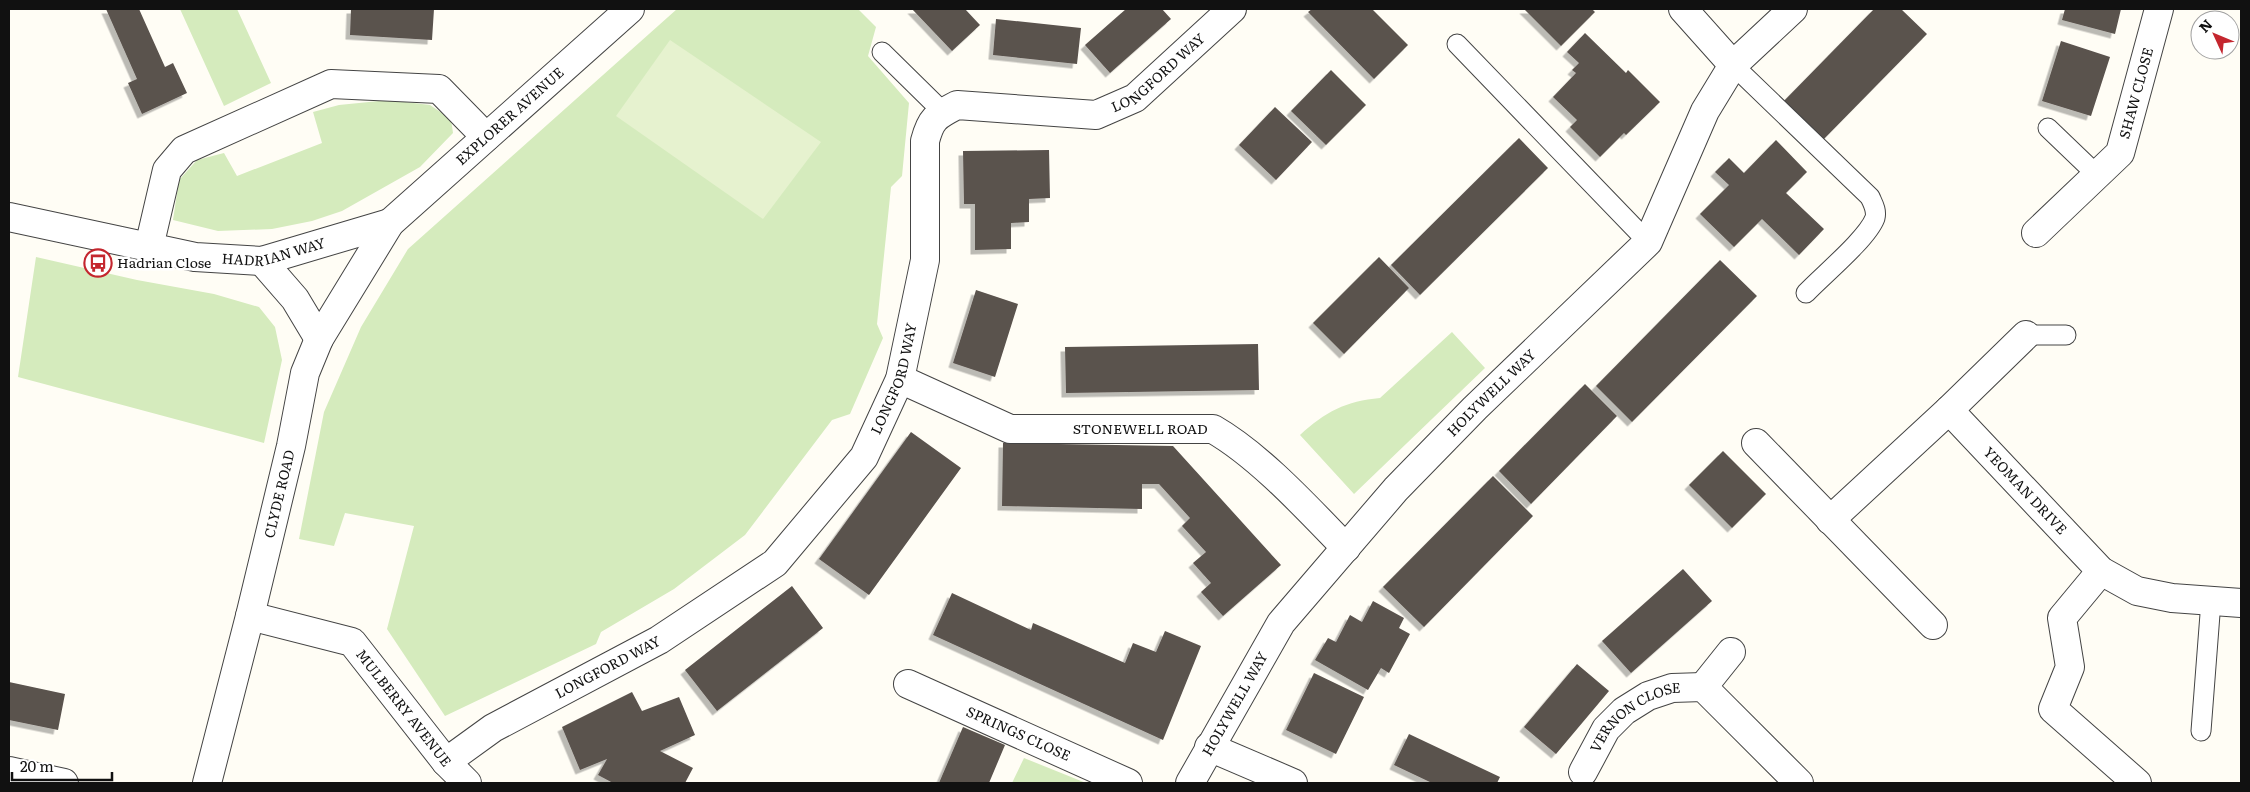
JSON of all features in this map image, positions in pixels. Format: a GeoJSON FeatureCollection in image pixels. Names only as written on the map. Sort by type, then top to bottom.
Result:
{"type":"FeatureCollection","features":[{"type":"Feature","properties":{"kind":"street","name":"EXPLORER AVENUE"},"geometry":{"type":"LineString","coordinates":[[390,223],[630,9]]}},
{"type":"Feature","properties":{"kind":"street","name":"LONGFORD WAY"},"geometry":{"type":"LineString","coordinates":[[446,762],[493,728],[659,640],[775,563],[864,457],[900,379],[925,260],[925,141],[929,124],[943,112],[957,105],[1096,115],[1135,98],[1232,9]]}},
{"type":"Feature","properties":{"kind":"street"},"geometry":{"type":"LineString","coordinates":[[1683,9],[1733,66]]}},
{"type":"Feature","properties":{"kind":"street","name":"HOLYWELL WAY"},"geometry":{"type":"LineString","coordinates":[[1190,783],[1281,623],[1396,488],[1475,408],[1648,242],[1705,111],[1733,66],[1793,9]]}},
{"type":"Feature","properties":{"kind":"street","name":"SHAW CLOSE"},"geometry":{"type":"LineString","coordinates":[[2036,233],[2120,153],[2159,9]]}},
{"type":"Feature","properties":{"kind":"street"},"geometry":{"type":"LineString","coordinates":[[149,247],[167,170],[184,150],[331,84],[439,89],[486,137]]}},
{"type":"Feature","properties":{"kind":"street","name":"HADRIAN WAY"},"geometry":{"type":"LineString","coordinates":[[9,217],[195,257],[262,261],[390,223]]}},
{"type":"Feature","properties":{"kind":"street","name":"CLYDE ROAD"},"geometry":{"type":"LineString","coordinates":[[207,783],[291,446],[305,373],[319,339],[390,223]]}},
{"type":"Feature","properties":{"kind":"street"},"geometry":{"type":"LineString","coordinates":[[262,261],[295,299],[319,339]]}},
{"type":"Feature","properties":{"kind":"street"},"geometry":{"type":"LineString","coordinates":[[1830,520],[1949,410],[2026,335]]}},
{"type":"Feature","properties":{"kind":"street","name":"STONEWELL ROAD"},"geometry":{"type":"LineString","coordinates":[[900,379],[1010,429],[1213,429],[1239,446],[1311,512],[1346,548]]}},
{"type":"Feature","properties":{"kind":"street","name":"YEOMAN DRIVE"},"geometry":{"type":"LineString","coordinates":[[1949,410],[2101,571],[2137,591],[2172,598],[2241,602]]}},
{"type":"Feature","properties":{"kind":"street"},"geometry":{"type":"LineString","coordinates":[[1756,443],[1933,625]]}},
{"type":"Feature","properties":{"kind":"street"},"geometry":{"type":"LineString","coordinates":[[2101,571],[2062,618],[2070,667],[2053,709],[2137,783]]}},
{"type":"Feature","properties":{"kind":"street","name":"MULBERRY AVENUE"},"geometry":{"type":"LineString","coordinates":[[250,616],[352,642],[446,762],[467,783]]}},
{"type":"Feature","properties":{"kind":"street","name":"VERNON CLOSE"},"geometry":{"type":"LineString","coordinates":[[1583,772],[1606,729],[1624,711],[1648,696],[1672,688],[1703,686],[1731,652]]}},
{"type":"Feature","properties":{"kind":"street","name":"SPRINGS CLOSE"},"geometry":{"type":"LineString","coordinates":[[908,684],[1128,783]]}},
{"type":"Feature","properties":{"kind":"street","name":"VERNON CLOSE"},"geometry":{"type":"LineString","coordinates":[[1703,686],[1799,783]]}},
{"type":"Feature","properties":{"kind":"street"},"geometry":{"type":"LineString","coordinates":[[1209,747],[1293,783]]}},
{"type":"Feature","properties":{"kind":"street"},"geometry":{"type":"LineString","coordinates":[[9,771],[64,783]]}},
{"type":"Feature","properties":{"kind":"lane"},"geometry":{"type":"LineString","coordinates":[[1457,44],[1648,242]]}},
{"type":"Feature","properties":{"kind":"lane"},"geometry":{"type":"LineString","coordinates":[[882,52],[943,112]]}},
{"type":"Feature","properties":{"kind":"lane"},"geometry":{"type":"LineString","coordinates":[[1733,66],[1870,196],[1875,207],[1875,217],[1867,232],[1806,292]]}},
{"type":"Feature","properties":{"kind":"lane"},"geometry":{"type":"LineString","coordinates":[[2048,128],[2097,175]]}},
{"type":"Feature","properties":{"kind":"lane"},"geometry":{"type":"LineString","coordinates":[[2026,335],[2066,335]]}},
{"type":"Feature","properties":{"kind":"lane"},"geometry":{"type":"LineString","coordinates":[[2201,731],[2210,601]]}},
{"type":"Feature","properties":{"kind":"green space"},"geometry":{"type":"Polygon","coordinates":[[[180,9],[237,9],[271,83],[224,106],[180,9]]]}},
{"type":"Feature","properties":{"kind":"green space"},"geometry":{"type":"Polygon","coordinates":[[[677,9],[858,9],[876,27],[868,56],[909,103],[902,176],[891,187],[877,324],[883,338],[850,414],[832,420],[745,535],[674,589],[601,632],[596,644],[445,716],[387,629],[414,526],[345,513],[334,546],[299,539],[324,412],[361,327],[408,249],[677,9]]]}},
{"type":"Feature","properties":{"kind":"green space"},"geometry":{"type":"Polygon","coordinates":[[[670,40],[821,142],[763,219],[616,116],[670,40]]]}},
{"type":"Feature","properties":{"kind":"green space"},"geometry":{"type":"Polygon","coordinates":[[[389,100],[430,105],[451,119],[453,133],[420,167],[342,211],[312,221],[272,229],[218,231],[173,220],[179,180],[197,160],[224,153],[237,176],[322,143],[313,112],[339,105],[389,100]]]}},
{"type":"Feature","properties":{"kind":"green space"},"geometry":{"type":"Polygon","coordinates":[[[36,257],[137,280],[214,294],[259,307],[275,327],[282,360],[264,443],[18,377],[36,257]]]}},
{"type":"Feature","properties":{"kind":"green space"},"geometry":{"type":"Polygon","coordinates":[[[1452,332],[1485,368],[1354,494],[1300,435],[1318,420],[1337,409],[1357,402],[1380,398],[1452,332]]]}},
{"type":"Feature","properties":{"kind":"green space"},"geometry":{"type":"Polygon","coordinates":[[[1024,758],[1086,783],[1012,783],[1024,758]]]}},
{"type":"Feature","properties":{"kind":"building"},"geometry":{"type":"Polygon","coordinates":[[[106,9],[139,9],[165,67],[173,63],[187,93],[142,114],[128,83],[137,79],[106,9]]]}},
{"type":"Feature","properties":{"kind":"building"},"geometry":{"type":"Polygon","coordinates":[[[351,9],[434,9],[432,40],[350,35],[351,9]]]}},
{"type":"Feature","properties":{"kind":"building"},"geometry":{"type":"Polygon","coordinates":[[[912,9],[965,9],[980,25],[952,51],[912,9]]]}},
{"type":"Feature","properties":{"kind":"building"},"geometry":{"type":"Polygon","coordinates":[[[1126,9],[1162,9],[1171,19],[1110,73],[1085,45],[1126,9]]]}},
{"type":"Feature","properties":{"kind":"building"},"geometry":{"type":"Polygon","coordinates":[[[1312,9],[1372,9],[1408,45],[1374,79],[1308,12],[1312,9]]]}},
{"type":"Feature","properties":{"kind":"building"},"geometry":{"type":"Polygon","coordinates":[[[1524,9],[1592,9],[1595,12],[1561,46],[1524,9]]]}},
{"type":"Feature","properties":{"kind":"building"},"geometry":{"type":"Polygon","coordinates":[[[1874,9],[1901,9],[1927,34],[1820,143],[1781,104],[1874,9]]]}},
{"type":"Feature","properties":{"kind":"building"},"geometry":{"type":"Polygon","coordinates":[[[2065,9],[2121,9],[2115,34],[2062,20],[2065,9]]]}},
{"type":"Feature","properties":{"kind":"building"},"geometry":{"type":"Polygon","coordinates":[[[996,19],[1081,28],[1077,64],[993,55],[996,19]]]}},
{"type":"Feature","properties":{"kind":"building"},"geometry":{"type":"Polygon","coordinates":[[[1585,33],[1626,73],[1628,70],[1660,102],[1600,157],[1570,127],[1577,120],[1553,97],[1576,73],[1572,70],[1579,63],[1567,52],[1585,33]]]}},
{"type":"Feature","properties":{"kind":"building"},"geometry":{"type":"Polygon","coordinates":[[[2061,41],[2110,57],[2091,116],[2042,101],[2061,41]]]}},
{"type":"Feature","properties":{"kind":"building"},"geometry":{"type":"Polygon","coordinates":[[[1331,70],[1366,105],[1326,145],[1291,111],[1331,70]]]}},
{"type":"Feature","properties":{"kind":"building"},"geometry":{"type":"Polygon","coordinates":[[[1275,107],[1312,142],[1276,180],[1239,145],[1275,107]]]}},
{"type":"Feature","properties":{"kind":"building"},"geometry":{"type":"Polygon","coordinates":[[[1519,138],[1548,168],[1420,295],[1391,265],[1519,138]]]}},
{"type":"Feature","properties":{"kind":"building"},"geometry":{"type":"Polygon","coordinates":[[[1776,140],[1807,172],[1786,193],[1824,229],[1799,255],[1762,219],[1734,247],[1700,214],[1729,185],[1715,172],[1729,158],[1744,173],[1776,140]]]}},
{"type":"Feature","properties":{"kind":"building"},"geometry":{"type":"Polygon","coordinates":[[[1049,150],[1050,198],[1029,199],[1029,222],[1011,223],[1011,249],[975,250],[975,204],[964,204],[963,151],[1049,150]]]}},
{"type":"Feature","properties":{"kind":"building"},"geometry":{"type":"Polygon","coordinates":[[[1379,257],[1409,288],[1344,354],[1313,323],[1379,257]]]}},
{"type":"Feature","properties":{"kind":"building"},"geometry":{"type":"Polygon","coordinates":[[[1720,260],[1757,296],[1632,422],[1596,386],[1720,260]]]}},
{"type":"Feature","properties":{"kind":"building"},"geometry":{"type":"Polygon","coordinates":[[[976,290],[1018,304],[995,377],[953,363],[976,290]]]}},
{"type":"Feature","properties":{"kind":"building"},"geometry":{"type":"Polygon","coordinates":[[[1258,344],[1259,390],[1066,393],[1065,347],[1258,344]]]}},
{"type":"Feature","properties":{"kind":"building"},"geometry":{"type":"Polygon","coordinates":[[[1585,384],[1617,416],[1531,504],[1499,471],[1585,384]]]}},
{"type":"Feature","properties":{"kind":"building"},"geometry":{"type":"Polygon","coordinates":[[[911,432],[961,468],[869,595],[819,559],[911,432]]]}},
{"type":"Feature","properties":{"kind":"building"},"geometry":{"type":"Polygon","coordinates":[[[1003,443],[1173,446],[1281,565],[1223,616],[1201,592],[1211,583],[1193,563],[1206,552],[1182,526],[1190,518],[1159,484],[1142,484],[1142,509],[1002,506],[1003,443]]]}},
{"type":"Feature","properties":{"kind":"building"},"geometry":{"type":"Polygon","coordinates":[[[1723,451],[1766,494],[1732,528],[1689,485],[1723,451]]]}},
{"type":"Feature","properties":{"kind":"building"},"geometry":{"type":"Polygon","coordinates":[[[1493,476],[1533,516],[1424,627],[1383,587],[1493,476]]]}},
{"type":"Feature","properties":{"kind":"building"},"geometry":{"type":"Polygon","coordinates":[[[1683,569],[1712,601],[1631,673],[1602,641],[1683,569]]]}},
{"type":"Feature","properties":{"kind":"building"},"geometry":{"type":"Polygon","coordinates":[[[792,586],[823,628],[717,711],[685,670],[792,586]]]}},
{"type":"Feature","properties":{"kind":"building"},"geometry":{"type":"Polygon","coordinates":[[[952,593],[1031,630],[1033,623],[1125,663],[1133,643],[1156,652],[1165,631],[1201,646],[1163,740],[933,635],[952,593]]]}},
{"type":"Feature","properties":{"kind":"building"},"geometry":{"type":"Polygon","coordinates":[[[1373,601],[1404,618],[1399,628],[1410,634],[1389,673],[1381,668],[1368,690],[1315,660],[1328,638],[1336,642],[1350,615],[1362,622],[1373,601]]]}},
{"type":"Feature","properties":{"kind":"building"},"geometry":{"type":"Polygon","coordinates":[[[1577,664],[1609,691],[1556,754],[1524,727],[1577,664]]]}},
{"type":"Feature","properties":{"kind":"building"},"geometry":{"type":"Polygon","coordinates":[[[1314,673],[1364,697],[1336,754],[1286,730],[1314,673]]]}},
{"type":"Feature","properties":{"kind":"building"},"geometry":{"type":"Polygon","coordinates":[[[9,682],[65,694],[58,730],[9,720],[9,682]]]}},
{"type":"Feature","properties":{"kind":"building"},"geometry":{"type":"Polygon","coordinates":[[[632,692],[642,711],[679,697],[695,735],[660,751],[693,768],[685,783],[613,783],[598,775],[607,759],[580,770],[562,727],[632,692]]]}},
{"type":"Feature","properties":{"kind":"building"},"geometry":{"type":"Polygon","coordinates":[[[963,727],[1005,745],[989,783],[939,783],[963,727]]]}},
{"type":"Feature","properties":{"kind":"building"},"geometry":{"type":"Polygon","coordinates":[[[1409,734],[1500,777],[1497,783],[1432,783],[1394,765],[1409,734]]]}},
{"type":"Feature","properties":{"kind":"place","name":"Hadrian Close"},"geometry":{"type":"Point","coordinates":[98,263]}}]}
